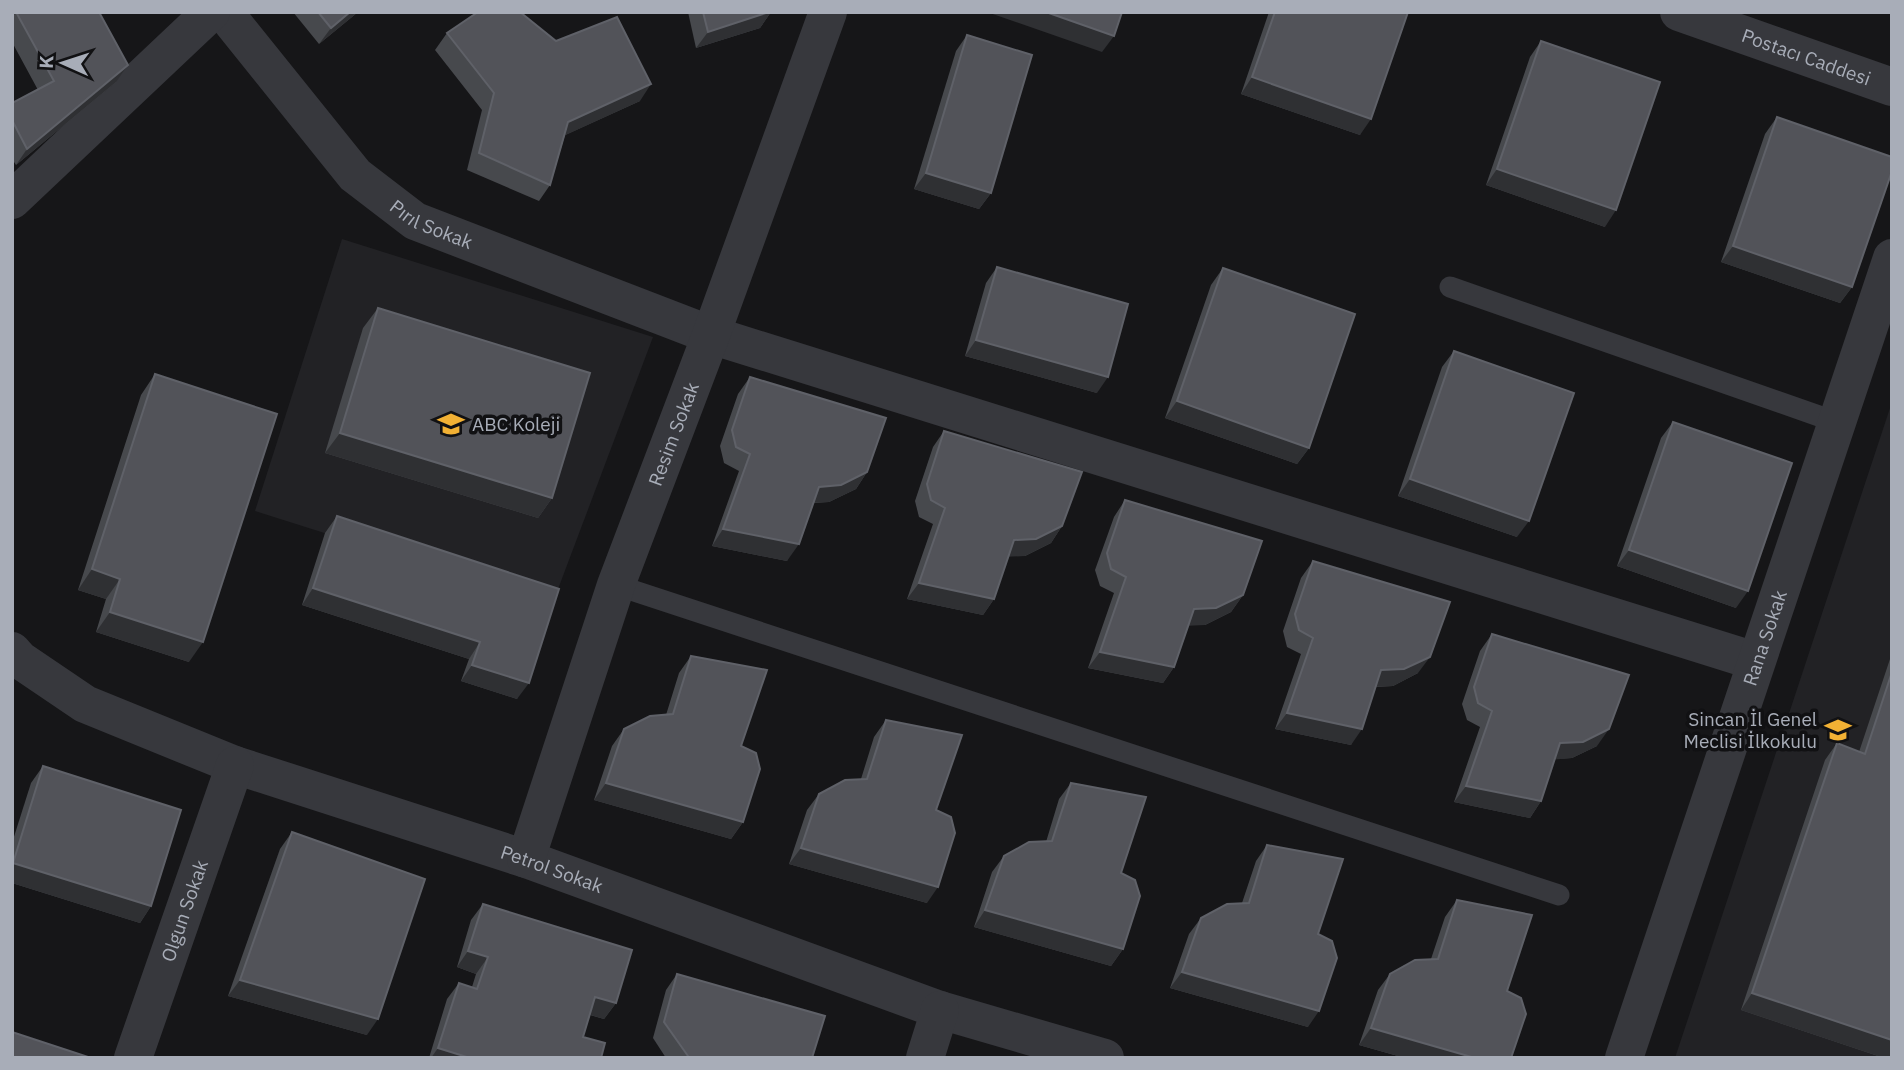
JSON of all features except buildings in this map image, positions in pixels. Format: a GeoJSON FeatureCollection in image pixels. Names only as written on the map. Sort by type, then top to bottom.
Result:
{"type":"FeatureCollection","features":[{"type":"Feature","properties":{"kind":"street"},"geometry":{"type":"LineString","coordinates":[[12,200],[211,12]]}},
{"type":"Feature","properties":{"kind":"street","name":"Pırıl Sokak"},"geometry":{"type":"LineString","coordinates":[[224,12],[355,175],[415,221],[711,335],[1755,661]]}},
{"type":"Feature","properties":{"kind":"street","name":"Resim Sokak"},"geometry":{"type":"LineString","coordinates":[[526,859],[616,584],[711,335],[828,12]]}},
{"type":"Feature","properties":{"kind":"street","name":"Postacı Caddesi"},"geometry":{"type":"LineString","coordinates":[[1679,12],[1892,86]]}},
{"type":"Feature","properties":{"kind":"street","name":"Rana Sokak"},"geometry":{"type":"LineString","coordinates":[[1624,1058],[1892,258]]}},
{"type":"Feature","properties":{"kind":"street","name":"Petrol Sokak"},"geometry":{"type":"LineString","coordinates":[[12,651],[20,660],[85,704],[235,765],[526,859],[940,1010],[1105,1058]]}},
{"type":"Feature","properties":{"kind":"street","name":"Olgun Sokak"},"geometry":{"type":"LineString","coordinates":[[133,1058],[235,765]]}},
{"type":"Feature","properties":{"kind":"street"},"geometry":{"type":"LineString","coordinates":[[925,1058],[940,1010]]}},
{"type":"Feature","properties":{"kind":"lane"},"geometry":{"type":"LineString","coordinates":[[1450,287],[1836,422]]}},
{"type":"Feature","properties":{"kind":"lane"},"geometry":{"type":"LineString","coordinates":[[616,584],[1559,895]]}},
{"type":"Feature","properties":{"kind":"shaded area","name":"ABC Koleji"},"geometry":{"type":"Polygon","coordinates":[[[342,239],[653,337],[552,605],[255,511],[342,239]]]}},
{"type":"Feature","properties":{"kind":"shaded area","name":"Sincan İl Genel Meclisi İlkokulu"},"geometry":{"type":"Polygon","coordinates":[[[1892,402],[1892,1058],[1675,1058],[1892,402]]]}},
{"type":"Feature","properties":{"kind":"place","name":"ABC Koleji"},"geometry":{"type":"Point","coordinates":[451,424]}},
{"type":"Feature","properties":{"kind":"place","name":"Sincan İl Genel Meclisi İlkokulu"},"geometry":{"type":"Point","coordinates":[1838,730]}}]}
